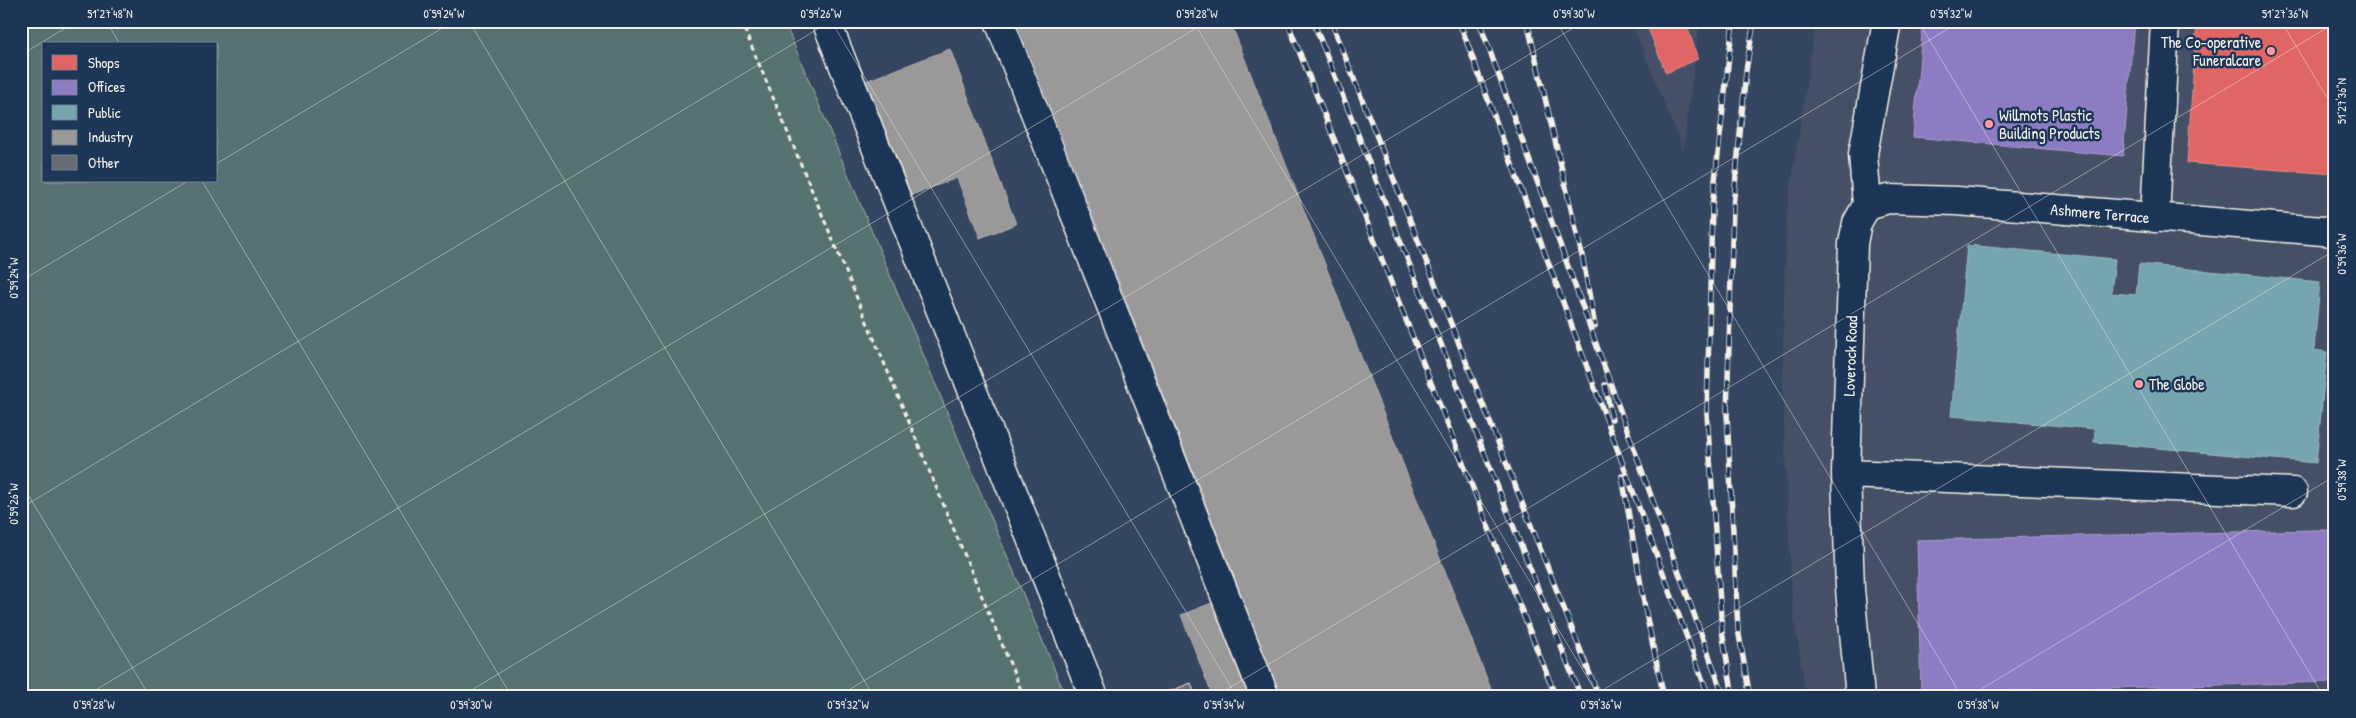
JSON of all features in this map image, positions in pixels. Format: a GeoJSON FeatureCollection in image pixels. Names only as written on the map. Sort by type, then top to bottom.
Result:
{"type":"FeatureCollection","features":[{"type":"Feature","properties":{"kind":"street"},"geometry":{"type":"LineString","coordinates":[[826,21],[1094,697]]}},
{"type":"Feature","properties":{"kind":"street"},"geometry":{"type":"LineString","coordinates":[[999,21],[1265,697]]}},
{"type":"Feature","properties":{"kind":"street"},"geometry":{"type":"LineString","coordinates":[[1867,205],[1863,154],[1887,21]]}},
{"type":"Feature","properties":{"kind":"street"},"geometry":{"type":"LineString","coordinates":[[2156,218],[2165,21]]}},
{"type":"Feature","properties":{"kind":"street","name":"Ashmere Terrace"},"geometry":{"type":"LineString","coordinates":[[1867,205],[1888,199],[1956,201],[2335,232]]}},
{"type":"Feature","properties":{"kind":"street","name":"Loverock Road"},"geometry":{"type":"LineString","coordinates":[[1860,697],[1850,589],[1846,474],[1853,243],[1857,223],[1867,205]]}},
{"type":"Feature","properties":{"kind":"street"},"geometry":{"type":"LineString","coordinates":[[1846,474],[2293,492]]}},
{"type":"Feature","properties":{"kind":"path"},"geometry":{"type":"LineString","coordinates":[[741,21],[1024,697]]}},
{"type":"Feature","properties":{"kind":"shaded area"},"geometry":{"type":"Polygon","coordinates":[[[1631,21],[1700,21],[1683,150],[1631,21]]]}},
{"type":"Feature","properties":{"kind":"shaded area"},"geometry":{"type":"Polygon","coordinates":[[[1816,21],[2335,21],[2335,697],[1806,697],[1792,603],[1782,382],[1786,217],[1816,21]]]}},
{"type":"Feature","properties":{"kind":"green space"},"geometry":{"type":"Polygon","coordinates":[[[21,21],[784,21],[1066,697],[21,697],[21,21]]]}},
{"type":"Feature","properties":{"kind":"building: Shops"},"geometry":{"type":"Polygon","coordinates":[[[1645,21],[1687,21],[1698,59],[1666,73],[1645,21]]]}},
{"type":"Feature","properties":{"kind":"building: Shops"},"geometry":{"type":"Polygon","coordinates":[[[2197,21],[2335,21],[2335,174],[2187,163],[2197,21]]]}},
{"type":"Feature","properties":{"kind":"building: Offices"},"geometry":{"type":"Polygon","coordinates":[[[1923,21],[2134,21],[2123,156],[1913,137],[1923,21]]]}},
{"type":"Feature","properties":{"kind":"building: Offices"},"geometry":{"type":"Polygon","coordinates":[[[2335,530],[2335,682],[1921,693],[1917,540],[2335,530]]]}},
{"type":"Feature","properties":{"kind":"building: Public","name":"The Globe"},"geometry":{"type":"Polygon","coordinates":[[[1967,245],[2115,259],[2111,293],[2136,295],[2139,264],[2320,282],[2314,350],[2327,352],[2316,463],[2094,442],[2095,429],[1951,416],[1967,245]]]}},
{"type":"Feature","properties":{"kind":"building: Industry"},"geometry":{"type":"Polygon","coordinates":[[[1017,21],[1230,21],[1494,697],[1213,697],[1181,615],[1240,592],[1017,21]]]}},
{"type":"Feature","properties":{"kind":"building: Industry"},"geometry":{"type":"Polygon","coordinates":[[[950,49],[1016,224],[980,238],[957,178],[909,196],[866,81],[950,49]]]}},
{"type":"Feature","properties":{"kind":"building: Other"},"geometry":{"type":"Polygon","coordinates":[[[1191,683],[1196,697],[1155,697],[1191,683]]]}},
{"type":"Feature","properties":{"kind":"railway"},"geometry":{"type":"LineString","coordinates":[[1287,21],[1556,697]]}},
{"type":"Feature","properties":{"kind":"railway"},"geometry":{"type":"LineString","coordinates":[[1313,21],[1581,697]]}},
{"type":"Feature","properties":{"kind":"railway"},"geometry":{"type":"LineString","coordinates":[[1331,21],[1599,697]]}},
{"type":"Feature","properties":{"kind":"railway"},"geometry":{"type":"LineString","coordinates":[[1459,21],[1709,697]]}},
{"type":"Feature","properties":{"kind":"railway"},"geometry":{"type":"LineString","coordinates":[[1479,21],[1724,697]]}},
{"type":"Feature","properties":{"kind":"railway"},"geometry":{"type":"LineString","coordinates":[[1527,21],[1583,260],[1595,326]]}},
{"type":"Feature","properties":{"kind":"railway"},"geometry":{"type":"LineString","coordinates":[[1733,21],[1712,207],[1707,414],[1722,631],[1733,697]]}},
{"type":"Feature","properties":{"kind":"railway"},"geometry":{"type":"LineString","coordinates":[[1750,697],[1738,629],[1727,414],[1733,207],[1746,71],[1754,21]]}},
{"type":"Feature","properties":{"kind":"railway"},"geometry":{"type":"LineString","coordinates":[[1605,385],[1612,419]]}},
{"type":"Feature","properties":{"kind":"railway"},"geometry":{"type":"LineString","coordinates":[[1622,476],[1646,614],[1664,697]]}},
{"type":"Feature","properties":{"kind":"place","name":"The Co-operative Funeralcare"},"geometry":{"type":"Point","coordinates":[2271,51]}},
{"type":"Feature","properties":{"kind":"place","name":"Willmots Plastic Building Products"},"geometry":{"type":"Point","coordinates":[1989,124]}},
{"type":"Feature","properties":{"kind":"place","name":"The Globe"},"geometry":{"type":"Point","coordinates":[2139,384]}}]}
